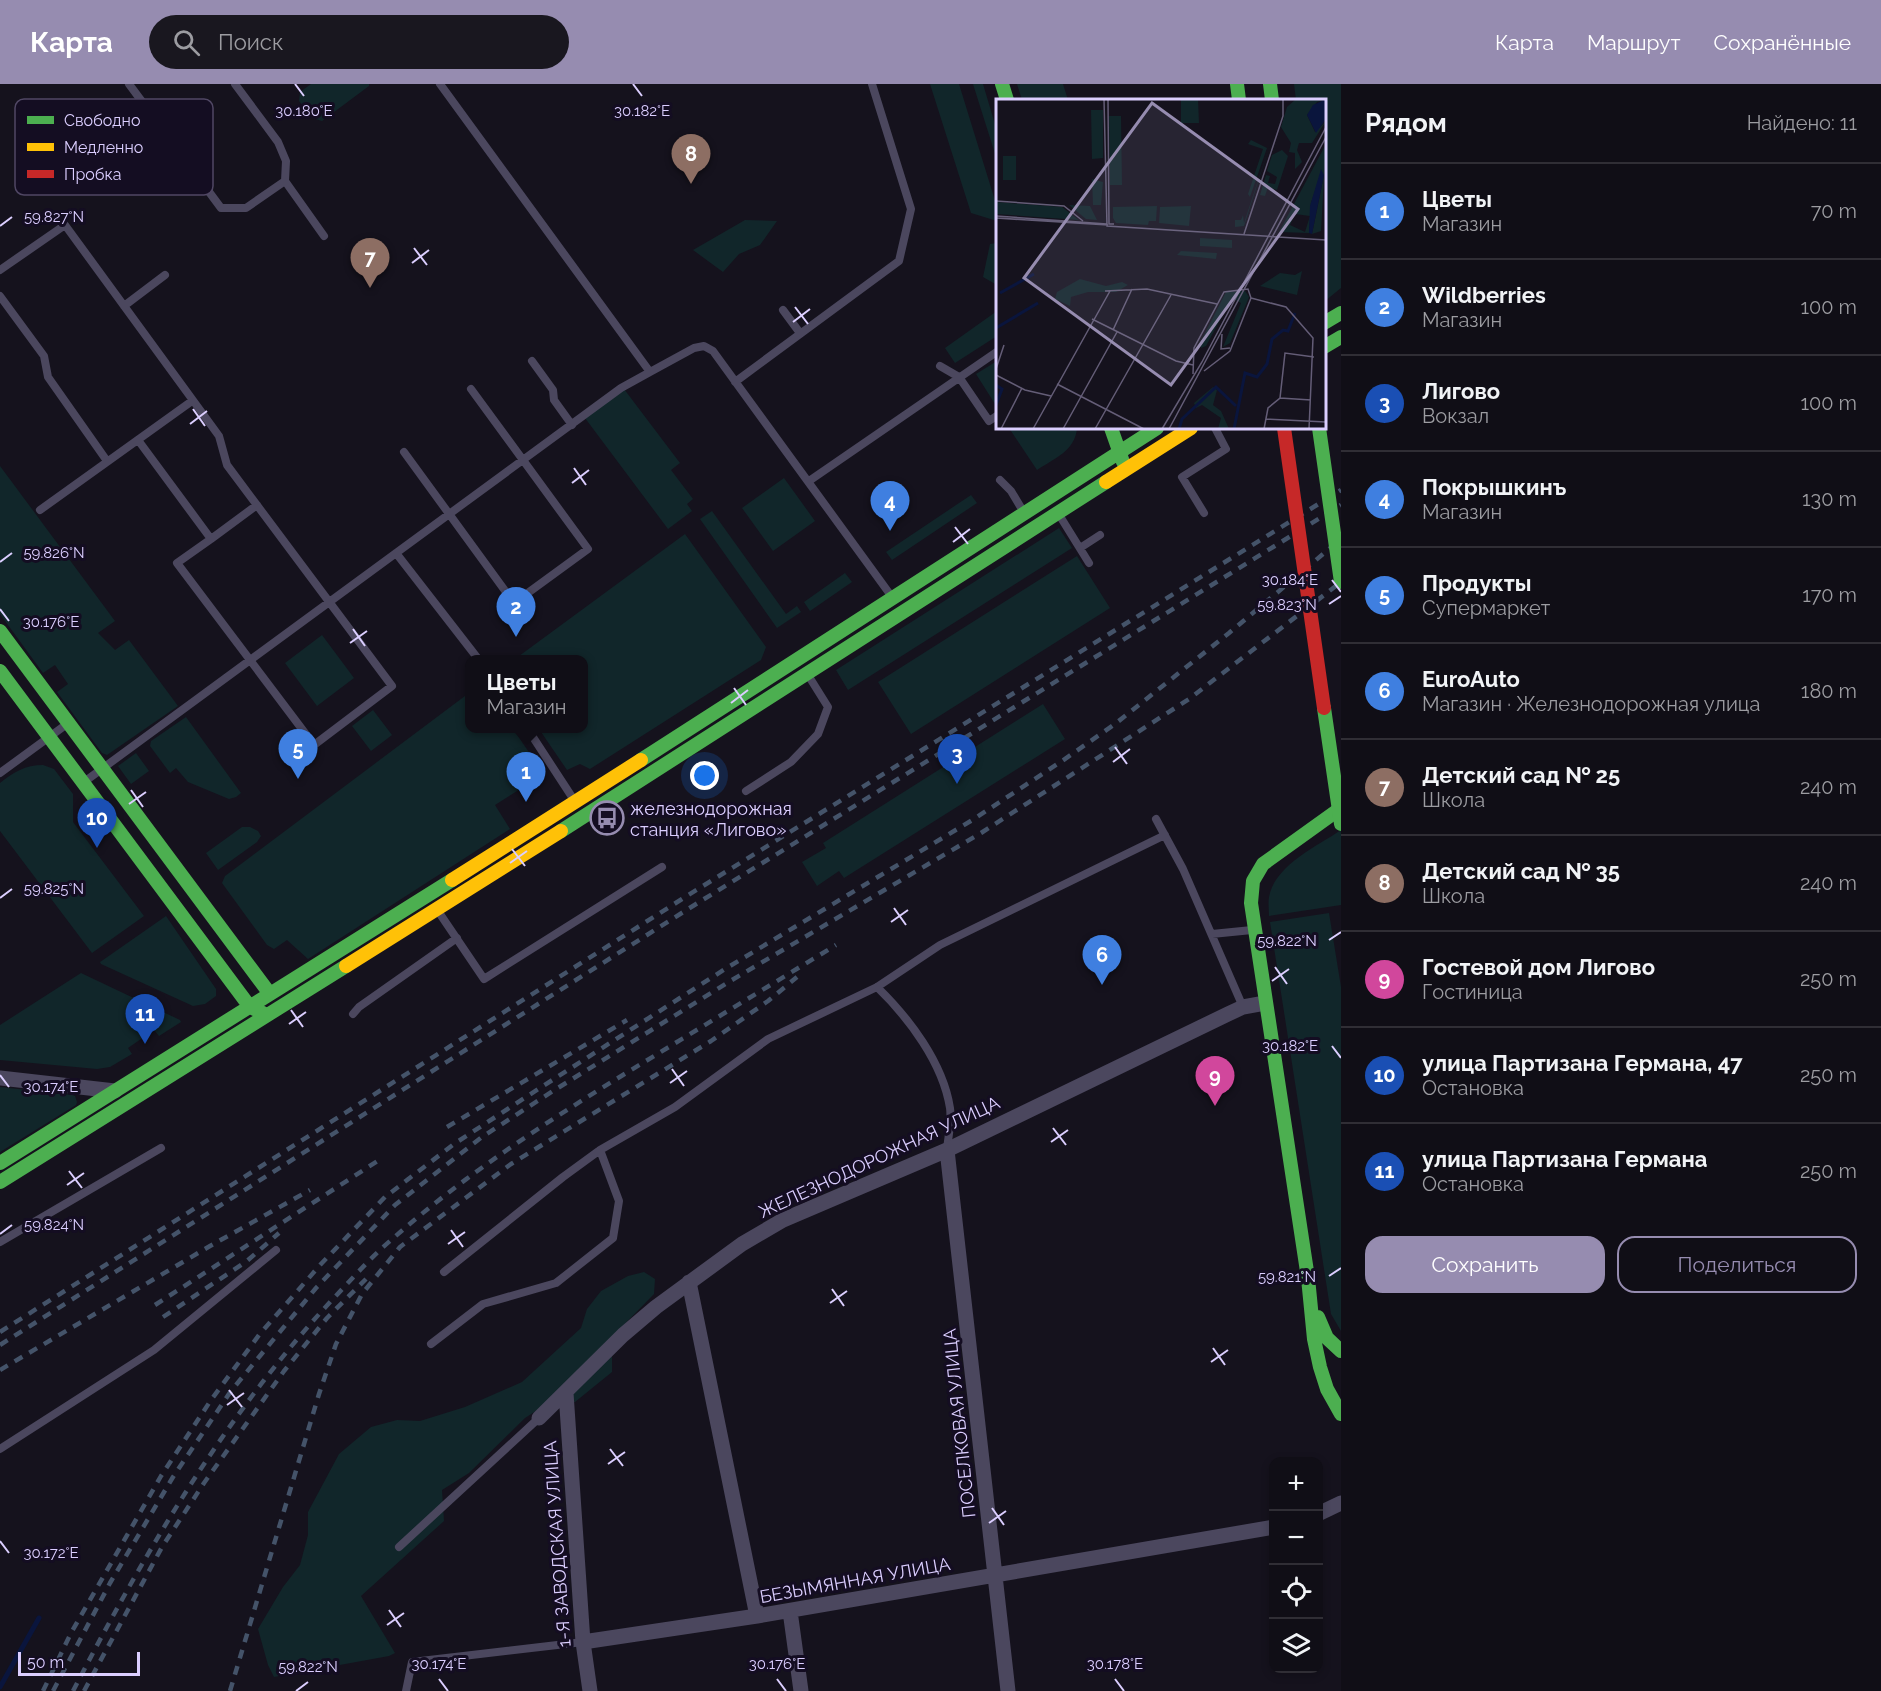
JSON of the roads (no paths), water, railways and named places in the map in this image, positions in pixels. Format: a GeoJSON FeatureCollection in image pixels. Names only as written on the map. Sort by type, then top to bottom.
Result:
{"type":"FeatureCollection","features":[{"type":"Feature","properties":{"kind":"main road"},"geometry":{"type":"LineString","coordinates":[[1002,84],[1007,99]]}},
{"type":"Feature","properties":{"kind":"main road"},"geometry":{"type":"LineString","coordinates":[[1237,84],[1239,99]]}},
{"type":"Feature","properties":{"kind":"main road"},"geometry":{"type":"LineString","coordinates":[[1270,84],[1272,99]]}},
{"type":"Feature","properties":{"kind":"main road"},"geometry":{"type":"LineString","coordinates":[[1326,322],[1341,313]]}},
{"type":"Feature","properties":{"kind":"main road"},"geometry":{"type":"LineString","coordinates":[[1326,346],[1341,337]]}},
{"type":"Feature","properties":{"kind":"main road"},"geometry":{"type":"LineString","coordinates":[[1112,429],[1126,468]]}},
{"type":"Feature","properties":{"kind":"main road"},"geometry":{"type":"LineString","coordinates":[[0,1163],[575,802],[1155,429]]}},
{"type":"Feature","properties":{"kind":"main road"},"geometry":{"type":"LineString","coordinates":[[0,1182],[437,909],[1189,429]]}},
{"type":"Feature","properties":{"kind":"main road"},"geometry":{"type":"LineString","coordinates":[[1284,429],[1341,824]]}},
{"type":"Feature","properties":{"kind":"main road"},"geometry":{"type":"LineString","coordinates":[[1319,429],[1341,582]]}},
{"type":"Feature","properties":{"kind":"main road"},"geometry":{"type":"LineString","coordinates":[[0,631],[270,994],[269,1015]]}},
{"type":"Feature","properties":{"kind":"main road"},"geometry":{"type":"LineString","coordinates":[[0,671],[250,1007],[269,1015]]}},
{"type":"Feature","properties":{"kind":"main road"},"geometry":{"type":"LineString","coordinates":[[1341,808],[1263,864],[1252,881],[1251,903],[1311,1302],[1314,1340],[1327,1389],[1341,1414]]}},
{"type":"Feature","properties":{"kind":"main road"},"geometry":{"type":"LineString","coordinates":[[1311,1302],[1327,1338],[1337,1350],[1341,1351]]}},
{"type":"Feature","properties":{"kind":"street","name":"ЖЕЛЕЗНОДОРОЖНАЯ УЛИЦА"},"geometry":{"type":"LineString","coordinates":[[539,1418],[623,1335],[656,1307],[742,1244],[783,1220],[947,1150],[1243,1007],[1265,1003]]}},
{"type":"Feature","properties":{"kind":"street"},"geometry":{"type":"LineString","coordinates":[[0,1078],[115,1091]]}},
{"type":"Feature","properties":{"kind":"street","name":"ПОСЕЛКОВАЯ УЛИЦА"},"geometry":{"type":"LineString","coordinates":[[947,1150],[1008,1691]]}},
{"type":"Feature","properties":{"kind":"street"},"geometry":{"type":"LineString","coordinates":[[689,1282],[757,1616]]}},
{"type":"Feature","properties":{"kind":"street","name":"1-Я ЗАВОДСКАЯ УЛИЦА"},"geometry":{"type":"LineString","coordinates":[[566,1393],[583,1642],[590,1691]]}},
{"type":"Feature","properties":{"kind":"street"},"geometry":{"type":"LineString","coordinates":[[1323,1512],[1341,1503]]}},
{"type":"Feature","properties":{"kind":"street","name":"БЕЗЫМЯННАЯ УЛИЦА"},"geometry":{"type":"LineString","coordinates":[[583,1642],[790,1611],[1269,1528]]}},
{"type":"Feature","properties":{"kind":"street"},"geometry":{"type":"LineString","coordinates":[[790,1611],[801,1691]]}},
{"type":"Feature","properties":{"kind":"lane"},"geometry":{"type":"LineString","coordinates":[[129,84],[140,99]]}},
{"type":"Feature","properties":{"kind":"lane"},"geometry":{"type":"LineString","coordinates":[[235,84],[278,142],[286,161],[285,181],[324,236]]}},
{"type":"Feature","properties":{"kind":"lane"},"geometry":{"type":"LineString","coordinates":[[440,84],[650,372]]}},
{"type":"Feature","properties":{"kind":"lane"},"geometry":{"type":"LineString","coordinates":[[735,382],[899,261],[911,209],[872,84]]}},
{"type":"Feature","properties":{"kind":"lane"},"geometry":{"type":"LineString","coordinates":[[211,195],[221,208],[246,208],[285,181]]}},
{"type":"Feature","properties":{"kind":"lane"},"geometry":{"type":"LineString","coordinates":[[0,270],[65,225],[219,436],[227,465],[257,505],[329,602],[392,686],[314,745],[177,563],[257,505]]}},
{"type":"Feature","properties":{"kind":"lane"},"geometry":{"type":"LineString","coordinates":[[124,306],[165,275]]}},
{"type":"Feature","properties":{"kind":"lane"},"geometry":{"type":"LineString","coordinates":[[0,296],[44,356],[48,377],[107,461]]}},
{"type":"Feature","properties":{"kind":"lane"},"geometry":{"type":"LineString","coordinates":[[783,310],[800,333]]}},
{"type":"Feature","properties":{"kind":"lane"},"geometry":{"type":"LineString","coordinates":[[83,782],[621,388],[694,348],[704,346],[712,351],[892,597]]}},
{"type":"Feature","properties":{"kind":"lane"},"geometry":{"type":"LineString","coordinates":[[809,481],[996,352]]}},
{"type":"Feature","properties":{"kind":"lane"},"geometry":{"type":"LineString","coordinates":[[532,361],[553,390],[554,400],[572,424]]}},
{"type":"Feature","properties":{"kind":"lane"},"geometry":{"type":"LineString","coordinates":[[940,366],[959,377],[989,421],[996,417]]}},
{"type":"Feature","properties":{"kind":"lane"},"geometry":{"type":"LineString","coordinates":[[404,452],[514,603],[588,549],[471,389]]}},
{"type":"Feature","properties":{"kind":"lane"},"geometry":{"type":"LineString","coordinates":[[40,510],[192,400]]}},
{"type":"Feature","properties":{"kind":"lane"},"geometry":{"type":"LineString","coordinates":[[1204,513],[1182,477],[1226,449],[1216,429]]}},
{"type":"Feature","properties":{"kind":"lane"},"geometry":{"type":"LineString","coordinates":[[138,440],[211,538]]}},
{"type":"Feature","properties":{"kind":"lane"},"geometry":{"type":"LineString","coordinates":[[1000,480],[1011,491],[1024,512]]}},
{"type":"Feature","properties":{"kind":"lane"},"geometry":{"type":"LineString","coordinates":[[1057,512],[1089,563]]}},
{"type":"Feature","properties":{"kind":"lane"},"geometry":{"type":"LineString","coordinates":[[1080,548],[1100,535]]}},
{"type":"Feature","properties":{"kind":"lane"},"geometry":{"type":"LineString","coordinates":[[396,553],[474,655]]}},
{"type":"Feature","properties":{"kind":"lane"},"geometry":{"type":"LineString","coordinates":[[746,791],[791,762],[818,734],[828,708],[807,674]]}},
{"type":"Feature","properties":{"kind":"lane"},"geometry":{"type":"LineString","coordinates":[[0,773],[68,723]]}},
{"type":"Feature","properties":{"kind":"lane"},"geometry":{"type":"LineString","coordinates":[[530,733],[575,802]]}},
{"type":"Feature","properties":{"kind":"lane"},"geometry":{"type":"LineString","coordinates":[[1156,819],[1183,869],[1243,1007]]}},
{"type":"Feature","properties":{"kind":"lane"},"geometry":{"type":"LineString","coordinates":[[444,1272],[600,1150],[675,1107],[768,1038],[877,987],[940,945],[1165,835]]}},
{"type":"Feature","properties":{"kind":"lane"},"geometry":{"type":"LineString","coordinates":[[437,909],[484,979],[662,867]]}},
{"type":"Feature","properties":{"kind":"lane"},"geometry":{"type":"LineString","coordinates":[[1212,934],[1254,930]]}},
{"type":"Feature","properties":{"kind":"lane"},"geometry":{"type":"LineString","coordinates":[[352,1014],[457,938]]}},
{"type":"Feature","properties":{"kind":"lane"},"geometry":{"type":"LineString","coordinates":[[877,987],[915,1030],[936,1064],[950,1109],[947,1150]]}},
{"type":"Feature","properties":{"kind":"lane"},"geometry":{"type":"LineString","coordinates":[[0,1242],[161,1148]]}},
{"type":"Feature","properties":{"kind":"lane"},"geometry":{"type":"LineString","coordinates":[[431,1344],[483,1304],[556,1283],[613,1238],[619,1201],[600,1150]]}},
{"type":"Feature","properties":{"kind":"lane"},"geometry":{"type":"LineString","coordinates":[[0,1449],[154,1350],[276,1250]]}},
{"type":"Feature","properties":{"kind":"lane"},"geometry":{"type":"LineString","coordinates":[[399,1547],[539,1418]]}},
{"type":"Feature","properties":{"kind":"lane","name":"БЕЗЫМЯННАЯ УЛИЦА"},"geometry":{"type":"LineString","coordinates":[[406,1691],[412,1662],[583,1642]]}},
{"type":"Feature","properties":{"kind":"waterway"},"geometry":{"type":"LineString","coordinates":[[0,1687],[39,1618]]}},
{"type":"Feature","properties":{"kind":"railway"},"geometry":{"type":"LineString","coordinates":[[0,1332],[682,899],[1341,490]]}},
{"type":"Feature","properties":{"kind":"railway"},"geometry":{"type":"LineString","coordinates":[[0,1345],[688,909],[1341,505]]}},
{"type":"Feature","properties":{"kind":"railway"},"geometry":{"type":"LineString","coordinates":[[43,1691],[71,1633],[161,1476],[211,1400],[259,1335],[321,1264],[385,1197],[454,1144],[526,1097],[725,969],[974,819],[1062,761],[1115,724],[1341,539]]}},
{"type":"Feature","properties":{"kind":"railway"},"geometry":{"type":"LineString","coordinates":[[53,1691],[110,1583],[173,1477],[231,1391],[316,1288],[395,1205],[482,1137],[553,1091],[732,980],[981,833],[1189,699],[1341,582]]}},
{"type":"Feature","properties":{"kind":"railway"},"geometry":{"type":"LineString","coordinates":[[73,1691],[158,1537],[222,1438],[293,1344],[375,1255],[453,1189],[554,1118],[836,945]]}},
{"type":"Feature","properties":{"kind":"railway"},"geometry":{"type":"LineString","coordinates":[[230,1691],[319,1394],[336,1344],[362,1294],[400,1247],[511,1164],[711,1041],[768,1001],[797,977]]}},
{"type":"Feature","properties":{"kind":"railway"},"geometry":{"type":"LineString","coordinates":[[447,1127],[627,1020]]}},
{"type":"Feature","properties":{"kind":"railway"},"geometry":{"type":"LineString","coordinates":[[155,1305],[379,1160]]}},
{"type":"Feature","properties":{"kind":"railway"},"geometry":{"type":"LineString","coordinates":[[0,1370],[310,1190]]}},
{"type":"Feature","properties":{"kind":"railway"},"geometry":{"type":"LineString","coordinates":[[163,1317],[247,1261],[279,1233]]}},
{"type":"Feature","properties":{"kind":"railway"},"geometry":{"type":"LineString","coordinates":[[84,1691],[162,1547],[204,1483],[284,1371],[327,1318],[366,1279]]}},
{"type":"Feature","properties":{"kind":"place","name":"Детский сад № 35"},"geometry":{"type":"Point","coordinates":[691,184]}},
{"type":"Feature","properties":{"kind":"place","name":"Детский сад № 25"},"geometry":{"type":"Point","coordinates":[370,288]}},
{"type":"Feature","properties":{"kind":"place","name":"Покрышкинъ"},"geometry":{"type":"Point","coordinates":[890,531]}},
{"type":"Feature","properties":{"kind":"place","name":"Wildberries"},"geometry":{"type":"Point","coordinates":[516,637]}},
{"type":"Feature","properties":{"kind":"place","name":"Продукты"},"geometry":{"type":"Point","coordinates":[298,779]}},
{"type":"Feature","properties":{"kind":"place","name":"Лигово"},"geometry":{"type":"Point","coordinates":[957,784]}},
{"type":"Feature","properties":{"kind":"place","name":"Цветы"},"geometry":{"type":"Point","coordinates":[526,802]}},
{"type":"Feature","properties":{"kind":"place","name":"железнодорожная станция «Лигово»"},"geometry":{"type":"Point","coordinates":[607,818]}},
{"type":"Feature","properties":{"kind":"place","name":"улица Партизана Германа, 47"},"geometry":{"type":"Point","coordinates":[97,848]}},
{"type":"Feature","properties":{"kind":"place","name":"EuroAuto"},"geometry":{"type":"Point","coordinates":[1102,985]}},
{"type":"Feature","properties":{"kind":"place","name":"улица Партизана Германа"},"geometry":{"type":"Point","coordinates":[145,1044]}},
{"type":"Feature","properties":{"kind":"place","name":"Гостевой дом Лигово"},"geometry":{"type":"Point","coordinates":[1215,1106]}}]}
